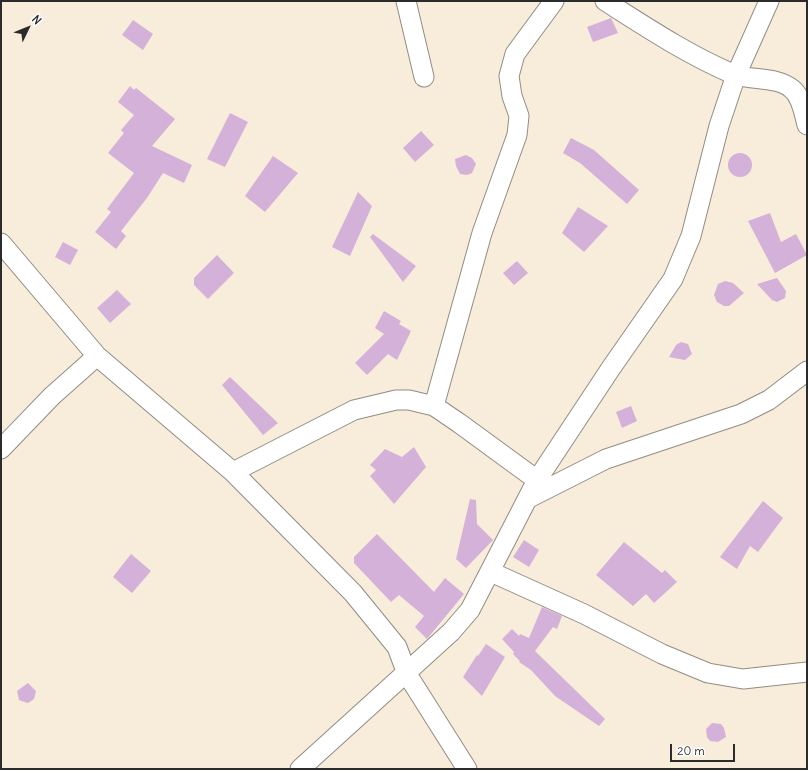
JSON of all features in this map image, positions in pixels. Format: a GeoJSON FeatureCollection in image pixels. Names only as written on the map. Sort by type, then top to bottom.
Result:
{"type":"FeatureCollection","features":[{"type":"Feature","properties":{"kind":"street"},"geometry":{"type":"LineString","coordinates":[[406,1],[424,77]]}},
{"type":"Feature","properties":{"kind":"street"},"geometry":{"type":"LineString","coordinates":[[434,406],[482,233],[517,135],[519,116],[512,96],[509,76],[515,54],[554,1]]}},
{"type":"Feature","properties":{"kind":"street"},"geometry":{"type":"LineString","coordinates":[[605,1],[712,65],[736,75],[779,83],[791,88],[798,95],[807,125]]}},
{"type":"Feature","properties":{"kind":"street"},"geometry":{"type":"LineString","coordinates":[[300,769],[407,674],[451,632],[470,610],[538,480],[611,368],[673,279],[691,236],[719,126],[736,75],[769,1]]}},
{"type":"Feature","properties":{"kind":"street"},"geometry":{"type":"LineString","coordinates":[[1,243],[97,356],[233,472],[353,593],[397,647],[407,674],[467,769]]}},
{"type":"Feature","properties":{"kind":"street"},"geometry":{"type":"LineString","coordinates":[[1,449],[52,396],[97,356]]}},
{"type":"Feature","properties":{"kind":"street"},"geometry":{"type":"LineString","coordinates":[[528,498],[606,459],[741,414],[769,400],[807,371]]}},
{"type":"Feature","properties":{"kind":"street"},"geometry":{"type":"LineString","coordinates":[[233,472],[354,410],[396,400],[409,400],[434,406],[538,480]]}},
{"type":"Feature","properties":{"kind":"street"},"geometry":{"type":"LineString","coordinates":[[491,572],[584,614],[662,654],[708,673],[743,679],[807,672]]}},
{"type":"Feature","properties":{"kind":"building"},"geometry":{"type":"Polygon","coordinates":[[[611,18],[618,33],[593,42],[587,27],[611,18]]]}},
{"type":"Feature","properties":{"kind":"building"},"geometry":{"type":"Polygon","coordinates":[[[133,20],[153,34],[143,50],[122,35],[133,20]]]}},
{"type":"Feature","properties":{"kind":"building"},"geometry":{"type":"Polygon","coordinates":[[[130,86],[134,90],[136,88],[175,119],[152,146],[192,165],[184,183],[163,173],[147,198],[121,231],[126,236],[116,249],[95,232],[111,212],[107,209],[134,173],[108,153],[124,133],[121,130],[134,115],[118,102],[130,86]]]}},
{"type":"Feature","properties":{"kind":"building"},"geometry":{"type":"Polygon","coordinates":[[[230,113],[248,122],[225,167],[207,159],[230,113]]]}},
{"type":"Feature","properties":{"kind":"building"},"geometry":{"type":"Polygon","coordinates":[[[421,131],[434,145],[415,162],[403,148],[421,131]]]}},
{"type":"Feature","properties":{"kind":"building"},"geometry":{"type":"Polygon","coordinates":[[[571,138],[594,150],[639,190],[627,204],[580,163],[563,153],[571,138]]]}},
{"type":"Feature","properties":{"kind":"building"},"geometry":{"type":"Polygon","coordinates":[[[740,153],[745,154],[751,160],[751,170],[745,176],[740,177],[735,176],[729,170],[728,165],[729,160],[735,154],[740,153]]]}},
{"type":"Feature","properties":{"kind":"building"},"geometry":{"type":"Polygon","coordinates":[[[466,155],[472,158],[476,164],[472,173],[467,175],[460,174],[456,166],[455,159],[466,155]]]}},
{"type":"Feature","properties":{"kind":"building"},"geometry":{"type":"Polygon","coordinates":[[[273,156],[298,173],[265,212],[245,196],[273,156]]]}},
{"type":"Feature","properties":{"kind":"building"},"geometry":{"type":"Polygon","coordinates":[[[358,192],[372,206],[350,256],[332,247],[358,192]]]}},
{"type":"Feature","properties":{"kind":"building"},"geometry":{"type":"Polygon","coordinates":[[[578,207],[608,226],[584,252],[562,233],[578,207]]]}},
{"type":"Feature","properties":{"kind":"building"},"geometry":{"type":"Polygon","coordinates":[[[770,213],[781,242],[796,234],[807,255],[775,273],[748,221],[770,213]]]}},
{"type":"Feature","properties":{"kind":"building"},"geometry":{"type":"Polygon","coordinates":[[[373,234],[416,266],[403,282],[370,237],[373,234]]]}},
{"type":"Feature","properties":{"kind":"building"},"geometry":{"type":"Polygon","coordinates":[[[63,242],[78,250],[70,265],[55,257],[63,242]]]}},
{"type":"Feature","properties":{"kind":"building"},"geometry":{"type":"Polygon","coordinates":[[[217,255],[234,273],[208,299],[194,285],[194,278],[217,255]]]}},
{"type":"Feature","properties":{"kind":"building"},"geometry":{"type":"Polygon","coordinates":[[[517,261],[528,273],[514,285],[503,273],[517,261]]]}},
{"type":"Feature","properties":{"kind":"building"},"geometry":{"type":"Polygon","coordinates":[[[777,278],[786,291],[785,298],[777,302],[772,300],[757,284],[777,278]]]}},
{"type":"Feature","properties":{"kind":"building"},"geometry":{"type":"Polygon","coordinates":[[[725,281],[733,283],[744,293],[729,306],[724,306],[717,302],[714,295],[718,284],[725,281]]]}},
{"type":"Feature","properties":{"kind":"building"},"geometry":{"type":"Polygon","coordinates":[[[117,290],[131,304],[110,323],[97,308],[117,290]]]}},
{"type":"Feature","properties":{"kind":"building"},"geometry":{"type":"Polygon","coordinates":[[[384,311],[401,321],[399,324],[411,331],[397,360],[388,354],[367,375],[355,363],[384,334],[375,328],[384,311]]]}},
{"type":"Feature","properties":{"kind":"building"},"geometry":{"type":"Polygon","coordinates":[[[681,342],[688,344],[692,354],[685,360],[669,357],[676,345],[681,342]]]}},
{"type":"Feature","properties":{"kind":"building"},"geometry":{"type":"Polygon","coordinates":[[[230,377],[278,423],[263,435],[222,385],[230,377]]]}},
{"type":"Feature","properties":{"kind":"building"},"geometry":{"type":"Polygon","coordinates":[[[631,406],[637,421],[622,428],[616,412],[631,406]]]}},
{"type":"Feature","properties":{"kind":"building"},"geometry":{"type":"Polygon","coordinates":[[[414,447],[426,467],[394,504],[370,476],[376,470],[370,465],[385,449],[402,457],[414,447]]]}},
{"type":"Feature","properties":{"kind":"building"},"geometry":{"type":"Polygon","coordinates":[[[470,499],[476,500],[477,524],[493,540],[466,568],[456,559],[470,499]]]}},
{"type":"Feature","properties":{"kind":"building"},"geometry":{"type":"Polygon","coordinates":[[[763,501],[783,518],[758,552],[750,546],[737,569],[720,557],[763,501]]]}},
{"type":"Feature","properties":{"kind":"building"},"geometry":{"type":"Polygon","coordinates":[[[377,534],[434,592],[445,578],[464,594],[427,639],[415,627],[424,616],[399,595],[391,602],[354,563],[354,557],[377,534]]]}},
{"type":"Feature","properties":{"kind":"building"},"geometry":{"type":"Polygon","coordinates":[[[524,540],[539,550],[529,567],[513,557],[524,540]]]}},
{"type":"Feature","properties":{"kind":"building"},"geometry":{"type":"Polygon","coordinates":[[[624,542],[662,573],[665,570],[677,582],[654,603],[646,594],[633,606],[596,575],[624,542]]]}},
{"type":"Feature","properties":{"kind":"building"},"geometry":{"type":"Polygon","coordinates":[[[131,554],[151,571],[132,593],[113,577],[131,554]]]}},
{"type":"Feature","properties":{"kind":"building"},"geometry":{"type":"Polygon","coordinates":[[[542,607],[562,616],[557,629],[553,627],[535,651],[605,719],[599,726],[555,696],[531,670],[519,662],[520,661],[513,654],[514,652],[502,639],[512,629],[519,636],[520,634],[529,638],[542,607]]]}},
{"type":"Feature","properties":{"kind":"building"},"geometry":{"type":"Polygon","coordinates":[[[486,644],[505,657],[482,696],[463,677],[486,644]]]}},
{"type":"Feature","properties":{"kind":"building"},"geometry":{"type":"Polygon","coordinates":[[[28,683],[36,691],[34,699],[28,703],[19,700],[17,691],[28,683]]]}},
{"type":"Feature","properties":{"kind":"building"},"geometry":{"type":"Polygon","coordinates":[[[712,723],[721,724],[724,728],[726,737],[718,742],[710,741],[707,737],[706,729],[712,723]]]}}]}
